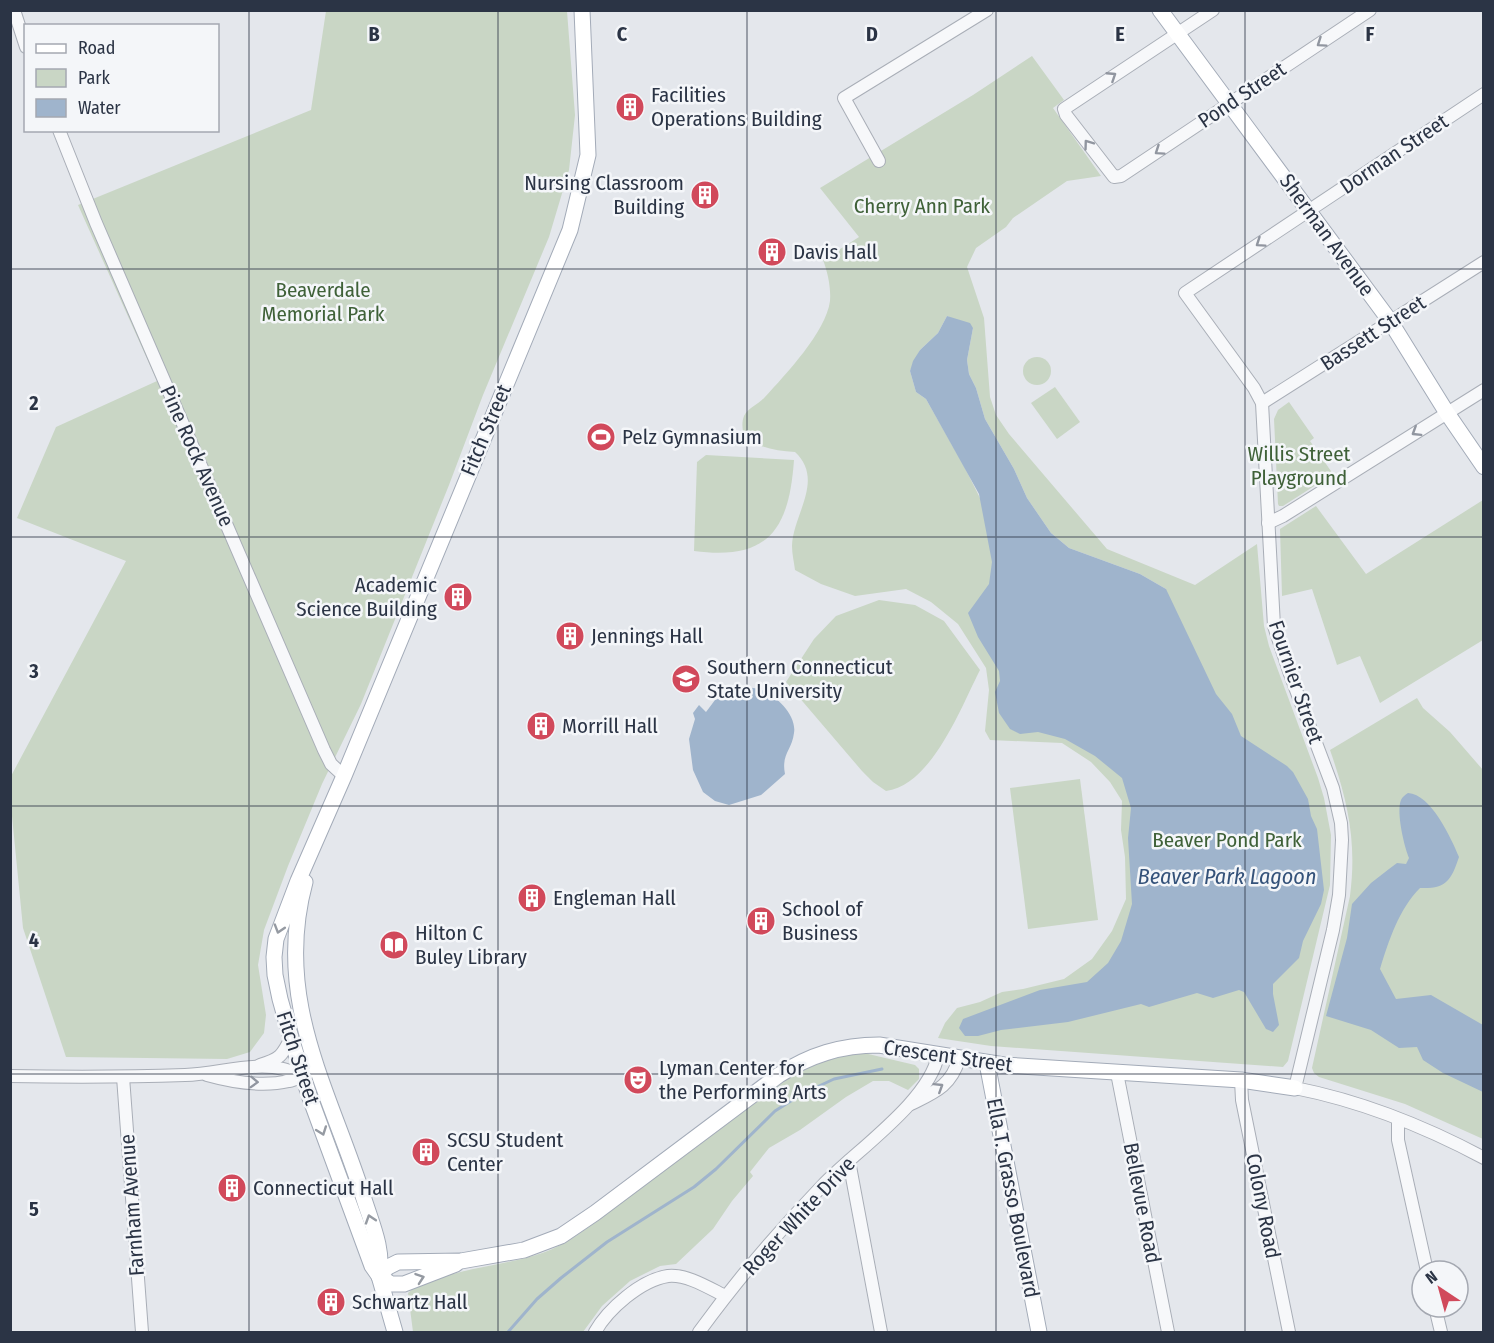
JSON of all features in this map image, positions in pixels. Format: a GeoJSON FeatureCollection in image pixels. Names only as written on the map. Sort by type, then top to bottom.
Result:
{"type":"FeatureCollection","features":[{"type":"Feature","properties":{"kind":"main road","name":"Fitch Street"},"geometry":{"type":"LineString","coordinates":[[395,1332],[379,1276],[382,1259],[357,1177],[310,1073],[291,1038],[279,999],[274,957],[276,939],[298,881],[344,776],[570,230],[588,155],[582,10]]}},
{"type":"Feature","properties":{"kind":"main road","name":"Sherman Avenue"},"geometry":{"type":"LineString","coordinates":[[1160,10],[1390,321],[1447,413],[1484,467]]}},
{"type":"Feature","properties":{"kind":"main road","name":"Fitch Street"},"geometry":{"type":"LineString","coordinates":[[310,1073],[295,965],[302,891],[317,836]]}},
{"type":"Feature","properties":{"kind":"main road","name":"Crescent Street"},"geometry":{"type":"LineString","coordinates":[[461,1262],[404,1284],[391,1284],[379,1276],[398,1262],[461,1262],[524,1251],[561,1236],[779,1075],[809,1058],[832,1050],[865,1045],[898,1047],[987,1063],[1241,1080],[1295,1088]]}},
{"type":"Feature","properties":{"kind":"main road","name":"Ella T. Grasso Boulevard"},"geometry":{"type":"LineString","coordinates":[[987,1063],[1040,1332]]}},
{"type":"Feature","properties":{"kind":"street"},"geometry":{"type":"LineString","coordinates":[[14,10],[24,41]]}},
{"type":"Feature","properties":{"kind":"street"},"geometry":{"type":"LineString","coordinates":[[879,161],[844,98],[987,10]]}},
{"type":"Feature","properties":{"kind":"street"},"geometry":{"type":"LineString","coordinates":[[1177,34],[1213,10]]}},
{"type":"Feature","properties":{"kind":"street","name":"Pond Street"},"geometry":{"type":"LineString","coordinates":[[1177,34],[1064,110],[1114,177],[1121,176],[1370,10]]}},
{"type":"Feature","properties":{"kind":"street","name":"Dorman Street"},"geometry":{"type":"LineString","coordinates":[[1185,293],[1484,94]]}},
{"type":"Feature","properties":{"kind":"street","name":"Pine Rock Avenue"},"geometry":{"type":"LineString","coordinates":[[60,132],[96,223],[324,750],[331,764],[344,776]]}},
{"type":"Feature","properties":{"kind":"street","name":"Bassett Street"},"geometry":{"type":"LineString","coordinates":[[1262,403],[1484,262]]}},
{"type":"Feature","properties":{"kind":"street","name":"Fournier Street"},"geometry":{"type":"LineString","coordinates":[[1185,293],[1254,388],[1262,403],[1272,614],[1276,634],[1333,788],[1341,824],[1339,895],[1333,930],[1295,1088]]}},
{"type":"Feature","properties":{"kind":"street"},"geometry":{"type":"LineString","coordinates":[[1268,523],[1283,516],[1484,390]]}},
{"type":"Feature","properties":{"kind":"street"},"geometry":{"type":"LineString","coordinates":[[258,1066],[275,1061],[287,1048],[291,1038]]}},
{"type":"Feature","properties":{"kind":"street","name":"Roger White Drive"},"geometry":{"type":"LineString","coordinates":[[699,1332],[725,1296],[823,1185],[907,1106],[934,1069],[938,1055]]}},
{"type":"Feature","properties":{"kind":"street","name":"Roger White Drive"},"geometry":{"type":"LineString","coordinates":[[907,1106],[946,1084],[956,1072],[959,1059]]}},
{"type":"Feature","properties":{"kind":"street"},"geometry":{"type":"LineString","coordinates":[[206,1075],[229,1068],[258,1066],[310,1073]]}},
{"type":"Feature","properties":{"kind":"street"},"geometry":{"type":"LineString","coordinates":[[10,1076],[206,1075],[230,1081],[273,1083],[292,1081],[310,1073]]}},
{"type":"Feature","properties":{"kind":"street","name":"Bellevue Road"},"geometry":{"type":"LineString","coordinates":[[1117,1073],[1168,1332]]}},
{"type":"Feature","properties":{"kind":"street","name":"Farnham Avenue"},"geometry":{"type":"LineString","coordinates":[[123,1077],[142,1332]]}},
{"type":"Feature","properties":{"kind":"street","name":"Colony Road"},"geometry":{"type":"LineString","coordinates":[[1241,1080],[1242,1100],[1288,1332]]}},
{"type":"Feature","properties":{"kind":"street","name":"Crescent Street"},"geometry":{"type":"LineString","coordinates":[[1295,1088],[1319,1093],[1398,1119],[1450,1140],[1484,1158]]}},
{"type":"Feature","properties":{"kind":"street"},"geometry":{"type":"LineString","coordinates":[[1398,1119],[1398,1140],[1424,1259]]}},
{"type":"Feature","properties":{"kind":"street"},"geometry":{"type":"LineString","coordinates":[[849,1161],[881,1332]]}},
{"type":"Feature","properties":{"kind":"street"},"geometry":{"type":"LineString","coordinates":[[595,1332],[611,1311],[628,1295],[649,1283],[669,1276],[688,1279],[725,1296]]}},
{"type":"Feature","properties":{"kind":"green space","name":"Beaverdale Memorial Park"},"geometry":{"type":"Polygon","coordinates":[[[326,11],[567,11],[575,115],[569,170],[549,237],[483,395],[361,704],[322,784],[264,930],[258,965],[266,1015],[264,1033],[250,1052],[227,1059],[66,1057],[23,928],[10,778],[126,561],[17,518],[56,427],[157,381],[78,205],[311,110],[326,11]]]}},
{"type":"Feature","properties":{"kind":"green space","name":"Beaver Pond Park"},"geometry":{"type":"Polygon","coordinates":[[[1032,56],[1064,100],[1053,108],[1101,176],[1067,181],[1013,218],[1006,227],[976,248],[967,267],[984,318],[990,397],[996,415],[1009,434],[1107,549],[1195,585],[1257,544],[1264,626],[1269,646],[1318,778],[1331,835],[1330,885],[1288,1061],[1283,1067],[991,1046],[938,1038],[945,1023],[957,1008],[980,1002],[1002,992],[1064,979],[1092,959],[1112,931],[1126,899],[1125,857],[1121,830],[1122,801],[1110,782],[1091,762],[1062,743],[990,740],[985,731],[989,690],[986,668],[958,624],[931,602],[906,589],[855,596],[821,584],[795,570],[792,549],[794,534],[807,486],[804,463],[795,452],[769,448],[744,438],[742,427],[744,416],[763,399],[793,365],[813,339],[827,313],[830,291],[823,260],[859,237],[820,188],[973,95],[1032,56]],[[947,316],[938,333],[920,350],[910,371],[916,392],[926,399],[980,498],[1079,660],[1166,589],[1140,574],[1069,548],[1051,533],[1027,498],[1014,469],[985,419],[976,388],[969,374],[967,360],[973,328],[947,316]]]}},
{"type":"Feature","properties":{"kind":"green space"},"geometry":{"type":"Polygon","coordinates":[[[1037,357],[1047,361],[1051,371],[1047,381],[1037,385],[1027,381],[1023,371],[1027,361],[1037,357]]]}},
{"type":"Feature","properties":{"kind":"green space"},"geometry":{"type":"Polygon","coordinates":[[[1055,387],[1080,422],[1057,439],[1031,403],[1055,387]]]}},
{"type":"Feature","properties":{"kind":"green space","name":"Willis Street Playground"},"geometry":{"type":"Polygon","coordinates":[[[1289,402],[1314,438],[1310,441],[1333,474],[1283,506],[1279,506],[1274,419],[1278,410],[1289,402]]]}},
{"type":"Feature","properties":{"kind":"green space"},"geometry":{"type":"Polygon","coordinates":[[[706,455],[794,460],[787,505],[780,522],[770,535],[757,545],[741,551],[720,553],[694,551],[697,462],[706,455]]]}},
{"type":"Feature","properties":{"kind":"green space"},"geometry":{"type":"Polygon","coordinates":[[[1483,500],[1483,640],[1380,703],[1360,656],[1337,665],[1312,589],[1282,596],[1280,529],[1316,506],[1366,574],[1483,500]]]}},
{"type":"Feature","properties":{"kind":"green space"},"geometry":{"type":"Polygon","coordinates":[[[879,600],[915,605],[944,621],[980,670],[954,723],[931,760],[917,775],[902,786],[886,791],[862,771],[786,682],[814,639],[836,616],[879,600]]]}},
{"type":"Feature","properties":{"kind":"green space","name":"Beaver Pond Park"},"geometry":{"type":"Polygon","coordinates":[[[1417,698],[1423,708],[1450,732],[1483,770],[1483,1139],[1405,1104],[1319,1077],[1312,1068],[1350,896],[1352,876],[1349,822],[1342,787],[1330,750],[1417,698]]]}},
{"type":"Feature","properties":{"kind":"green space"},"geometry":{"type":"Polygon","coordinates":[[[1080,779],[1098,920],[1028,929],[1010,788],[1080,779]]]}},
{"type":"Feature","properties":{"kind":"green space"},"geometry":{"type":"Polygon","coordinates":[[[864,1053],[915,1065],[919,1069],[919,1079],[908,1090],[889,1081],[873,1081],[769,1148],[750,1172],[753,1176],[713,1229],[676,1264],[660,1266],[630,1281],[602,1306],[583,1332],[413,1332],[408,1293],[418,1286],[449,1275],[523,1259],[559,1246],[593,1224],[786,1080],[805,1069],[824,1062],[864,1053]]]}},
{"type":"Feature","properties":{"kind":"water","name":"Beaver Park Lagoon"},"geometry":{"type":"Polygon","coordinates":[[[947,316],[970,323],[973,328],[967,360],[969,374],[976,388],[985,419],[1014,469],[1027,498],[1051,533],[1069,548],[1140,574],[1166,589],[1216,694],[1232,714],[1241,736],[1287,766],[1293,772],[1308,799],[1311,816],[1317,829],[1324,890],[1321,904],[1303,941],[1299,958],[1273,984],[1279,1025],[1273,1032],[1266,1029],[1244,992],[1239,990],[1213,998],[1197,993],[1149,1007],[1141,1004],[1068,1022],[1001,1030],[978,1036],[965,1036],[959,1028],[963,1019],[1040,990],[1087,982],[1108,963],[1121,941],[1132,904],[1128,838],[1131,808],[1122,778],[1095,756],[1065,739],[1038,732],[1020,734],[1010,729],[999,713],[995,692],[1000,681],[999,671],[978,637],[968,613],[989,584],[992,562],[979,494],[926,399],[916,392],[910,371],[920,350],[938,333],[947,316]]]}},
{"type":"Feature","properties":{"kind":"water"},"geometry":{"type":"Polygon","coordinates":[[[733,687],[759,689],[774,697],[789,714],[794,733],[784,762],[785,774],[761,795],[729,805],[715,801],[703,792],[693,770],[689,739],[695,719],[693,713],[699,705],[706,712],[715,700],[726,696],[733,687]]]}},
{"type":"Feature","properties":{"kind":"water"},"geometry":{"type":"Polygon","coordinates":[[[1408,793],[1425,801],[1432,809],[1459,857],[1446,882],[1436,887],[1420,888],[1406,905],[1391,936],[1380,969],[1396,999],[1431,995],[1483,1025],[1483,1092],[1443,1073],[1423,1060],[1417,1047],[1399,1048],[1371,1030],[1326,1016],[1347,938],[1352,904],[1371,883],[1397,863],[1406,864],[1409,858],[1399,812],[1401,799],[1408,793]]]}},
{"type":"Feature","properties":{"kind":"waterway"},"geometry":{"type":"LineString","coordinates":[[508,1332],[537,1299],[561,1278],[607,1242],[694,1187],[716,1169],[775,1111],[802,1094],[834,1079],[882,1069]]}},
{"type":"Feature","properties":{"kind":"place","name":"Facilities Operations Building"},"geometry":{"type":"Point","coordinates":[630,107]}},
{"type":"Feature","properties":{"kind":"place","name":"Nursing Classroom Building"},"geometry":{"type":"Point","coordinates":[705,195]}},
{"type":"Feature","properties":{"kind":"place","name":"Davis Hall"},"geometry":{"type":"Point","coordinates":[772,252]}},
{"type":"Feature","properties":{"kind":"place","name":"Pelz Gymnasium"},"geometry":{"type":"Point","coordinates":[601,437]}},
{"type":"Feature","properties":{"kind":"place","name":"Academic Science Building"},"geometry":{"type":"Point","coordinates":[458,597]}},
{"type":"Feature","properties":{"kind":"place","name":"Jennings Hall"},"geometry":{"type":"Point","coordinates":[570,636]}},
{"type":"Feature","properties":{"kind":"place","name":"Southern Connecticut State University"},"geometry":{"type":"Point","coordinates":[686,679]}},
{"type":"Feature","properties":{"kind":"place","name":"Morrill Hall"},"geometry":{"type":"Point","coordinates":[541,726]}},
{"type":"Feature","properties":{"kind":"place","name":"Engleman Hall"},"geometry":{"type":"Point","coordinates":[532,898]}},
{"type":"Feature","properties":{"kind":"place","name":"School of Business"},"geometry":{"type":"Point","coordinates":[761,921]}},
{"type":"Feature","properties":{"kind":"place","name":"Hilton C Buley Library"},"geometry":{"type":"Point","coordinates":[394,945]}},
{"type":"Feature","properties":{"kind":"place","name":"Lyman Center for the Performing Arts"},"geometry":{"type":"Point","coordinates":[638,1080]}},
{"type":"Feature","properties":{"kind":"place","name":"SCSU Student Center"},"geometry":{"type":"Point","coordinates":[426,1152]}},
{"type":"Feature","properties":{"kind":"place","name":"Connecticut Hall"},"geometry":{"type":"Point","coordinates":[232,1188]}},
{"type":"Feature","properties":{"kind":"place","name":"Schwartz Hall"},"geometry":{"type":"Point","coordinates":[331,1302]}},
{"type":"Feature","properties":{"kind":"park label","name":"Cherry Ann Park"},"geometry":{"type":"Point","coordinates":[922,206]}}]}
